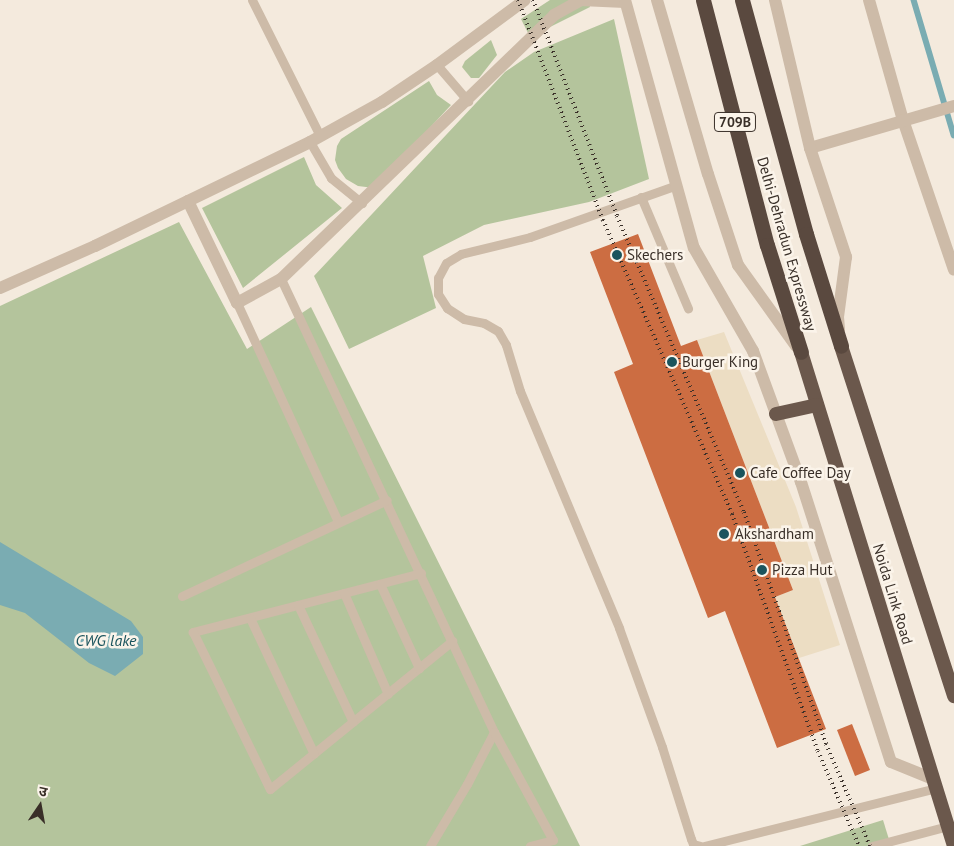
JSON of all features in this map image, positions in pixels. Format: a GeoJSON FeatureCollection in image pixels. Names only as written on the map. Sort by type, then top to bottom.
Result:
{"type":"FeatureCollection","features":[{"type":"Feature","properties":{"kind":"highway","name":"Delhi-Dehradun Expressway"},"geometry":{"type":"LineString","coordinates":[[703,0],[767,245],[801,352]]}},
{"type":"Feature","properties":{"kind":"highway","name":"Delhi-Dehradun Expressway"},"geometry":{"type":"LineString","coordinates":[[742,0],[806,234],[841,346]]}},
{"type":"Feature","properties":{"kind":"highway","name":"Noida Link Road"},"geometry":{"type":"LineString","coordinates":[[841,346],[954,696]]}},
{"type":"Feature","properties":{"kind":"highway","name":"Noida Link Road"},"geometry":{"type":"LineString","coordinates":[[801,352],[954,846]]}},
{"type":"Feature","properties":{"kind":"highway"},"geometry":{"type":"LineString","coordinates":[[776,414],[817,405]]}},
{"type":"Feature","properties":{"kind":"street"},"geometry":{"type":"LineString","coordinates":[[0,288],[188,201],[315,139],[382,102],[437,65],[524,0]]}},
{"type":"Feature","properties":{"kind":"street"},"geometry":{"type":"LineString","coordinates":[[188,201],[238,304],[281,279],[468,101],[554,15],[581,0],[625,1],[694,248],[753,351],[800,482],[891,762],[935,784]]}},
{"type":"Feature","properties":{"kind":"street"},"geometry":{"type":"LineString","coordinates":[[657,0],[708,174],[738,265],[801,352]]}},
{"type":"Feature","properties":{"kind":"street"},"geometry":{"type":"LineString","coordinates":[[775,0],[810,148],[846,257],[838,317],[841,346]]}},
{"type":"Feature","properties":{"kind":"street"},"geometry":{"type":"LineString","coordinates":[[869,0],[903,120],[954,270]]}},
{"type":"Feature","properties":{"kind":"street"},"geometry":{"type":"LineString","coordinates":[[810,148],[954,106]]}},
{"type":"Feature","properties":{"kind":"lane"},"geometry":{"type":"LineString","coordinates":[[252,0],[331,178],[362,202]]}},
{"type":"Feature","properties":{"kind":"lane"},"geometry":{"type":"LineString","coordinates":[[437,65],[468,101]]}},
{"type":"Feature","properties":{"kind":"lane"},"geometry":{"type":"LineString","coordinates":[[677,185],[530,237],[461,254],[446,263],[438,278],[438,294],[447,308],[464,319],[484,323],[498,331],[506,345],[520,391],[619,628],[662,747],[693,844],[702,846],[935,784]]}},
{"type":"Feature","properties":{"kind":"lane"},"geometry":{"type":"LineString","coordinates":[[641,197],[688,308]]}},
{"type":"Feature","properties":{"kind":"lane"},"geometry":{"type":"LineString","coordinates":[[281,279],[387,500],[494,732],[553,843],[530,846]]}},
{"type":"Feature","properties":{"kind":"lane"},"geometry":{"type":"LineString","coordinates":[[238,304],[338,522]]}},
{"type":"Feature","properties":{"kind":"lane"},"geometry":{"type":"LineString","coordinates":[[182,596],[387,500]]}},
{"type":"Feature","properties":{"kind":"lane"},"geometry":{"type":"LineString","coordinates":[[421,573],[193,632],[270,789],[452,641]]}},
{"type":"Feature","properties":{"kind":"lane"},"geometry":{"type":"LineString","coordinates":[[380,584],[419,668]]}},
{"type":"Feature","properties":{"kind":"lane"},"geometry":{"type":"LineString","coordinates":[[344,593],[388,694]]}},
{"type":"Feature","properties":{"kind":"lane"},"geometry":{"type":"LineString","coordinates":[[298,605],[353,722]]}},
{"type":"Feature","properties":{"kind":"lane"},"geometry":{"type":"LineString","coordinates":[[250,618],[314,754]]}},
{"type":"Feature","properties":{"kind":"lane"},"geometry":{"type":"LineString","coordinates":[[430,846],[467,784],[494,732]]}},
{"type":"Feature","properties":{"kind":"lane"},"geometry":{"type":"LineString","coordinates":[[872,846],[948,826]]}},
{"type":"Feature","properties":{"kind":"green space"},"geometry":{"type":"Polygon","coordinates":[[[550,0],[588,0],[590,7],[530,37],[521,19],[550,0]]]}},
{"type":"Feature","properties":{"kind":"green space"},"geometry":{"type":"Polygon","coordinates":[[[614,19],[649,179],[589,202],[484,225],[423,256],[436,308],[349,349],[314,276],[505,72],[534,52],[614,19]]]}},
{"type":"Feature","properties":{"kind":"green space"},"geometry":{"type":"Polygon","coordinates":[[[491,40],[497,55],[479,78],[471,78],[462,67],[465,61],[491,40]]]}},
{"type":"Feature","properties":{"kind":"green space"},"geometry":{"type":"Polygon","coordinates":[[[429,81],[437,95],[451,105],[374,188],[358,186],[346,179],[335,160],[337,146],[341,139],[429,81]]]}},
{"type":"Feature","properties":{"kind":"green space"},"geometry":{"type":"Polygon","coordinates":[[[304,157],[316,185],[342,208],[243,288],[202,208],[304,157]]]}},
{"type":"Feature","properties":{"kind":"green space"},"geometry":{"type":"Polygon","coordinates":[[[179,222],[247,349],[311,307],[580,846],[0,846],[0,306],[179,222]]]}},
{"type":"Feature","properties":{"kind":"green space"},"geometry":{"type":"Polygon","coordinates":[[[883,820],[891,846],[800,846],[883,820]]]}},
{"type":"Feature","properties":{"kind":"shaded area"},"geometry":{"type":"Polygon","coordinates":[[[724,332],[796,507],[840,645],[799,658],[775,597],[793,590],[697,340],[724,332]]]}},
{"type":"Feature","properties":{"kind":"water","name":"CWG lake"},"geometry":{"type":"Polygon","coordinates":[[[0,542],[131,621],[143,637],[143,654],[115,676],[89,663],[25,613],[0,605],[0,542]]]}},
{"type":"Feature","properties":{"kind":"building","name":"Akshardham"},"geometry":{"type":"Polygon","coordinates":[[[638,234],[681,346],[697,340],[793,590],[775,597],[826,729],[777,748],[725,611],[708,618],[614,372],[633,364],[590,252],[638,234]]]}},
{"type":"Feature","properties":{"kind":"building"},"geometry":{"type":"Polygon","coordinates":[[[852,724],[870,770],[855,776],[837,730],[852,724]]]}},
{"type":"Feature","properties":{"kind":"waterway"},"geometry":{"type":"LineString","coordinates":[[914,0],[954,135]]}},
{"type":"Feature","properties":{"kind":"railway"},"geometry":{"type":"LineString","coordinates":[[518,0],[603,220],[732,514],[818,751],[859,846]]}},
{"type":"Feature","properties":{"kind":"railway"},"geometry":{"type":"LineString","coordinates":[[533,0],[617,216],[744,512],[826,744],[870,846]]}},
{"type":"Feature","properties":{"kind":"place","name":"Skechers"},"geometry":{"type":"Point","coordinates":[617,255]}},
{"type":"Feature","properties":{"kind":"place","name":"Burger King"},"geometry":{"type":"Point","coordinates":[672,362]}},
{"type":"Feature","properties":{"kind":"place","name":"Cafe Coffee Day"},"geometry":{"type":"Point","coordinates":[740,473]}},
{"type":"Feature","properties":{"kind":"place","name":"Akshardham"},"geometry":{"type":"Point","coordinates":[724,534]}},
{"type":"Feature","properties":{"kind":"place","name":"Pizza Hut"},"geometry":{"type":"Point","coordinates":[762,570]}}]}
